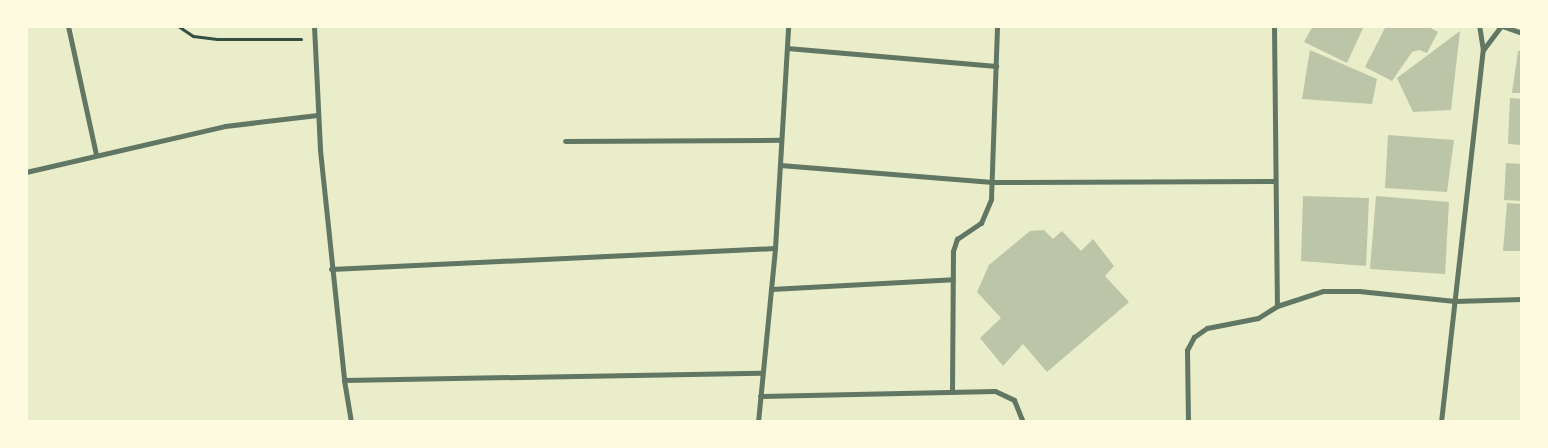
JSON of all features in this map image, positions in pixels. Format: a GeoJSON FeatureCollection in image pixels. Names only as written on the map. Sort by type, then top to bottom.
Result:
{"type":"FeatureCollection","features":[{"type":"Feature","properties":{"kind":"street"},"geometry":{"type":"LineString","coordinates":[[68,26],[96,154]]}},
{"type":"Feature","properties":{"kind":"street"},"geometry":{"type":"LineString","coordinates":[[314,26],[317,115],[331,269],[351,422]]}},
{"type":"Feature","properties":{"kind":"street"},"geometry":{"type":"LineString","coordinates":[[758,422],[761,373],[775,248],[788,26]]}},
{"type":"Feature","properties":{"kind":"street"},"geometry":{"type":"LineString","coordinates":[[952,392],[954,244],[986,216],[992,182],[997,26]]}},
{"type":"Feature","properties":{"kind":"street"},"geometry":{"type":"LineString","coordinates":[[1274,26],[1277,306]]}},
{"type":"Feature","properties":{"kind":"street"},"geometry":{"type":"LineString","coordinates":[[1441,422],[1483,50],[1478,26]]}},
{"type":"Feature","properties":{"kind":"street"},"geometry":{"type":"LineString","coordinates":[[1483,50],[1501,26],[1522,33]]}},
{"type":"Feature","properties":{"kind":"street"},"geometry":{"type":"LineString","coordinates":[[786,48],[996,66]]}},
{"type":"Feature","properties":{"kind":"street"},"geometry":{"type":"LineString","coordinates":[[26,172],[96,154],[225,126],[317,115]]}},
{"type":"Feature","properties":{"kind":"street"},"geometry":{"type":"LineString","coordinates":[[565,141],[781,140]]}},
{"type":"Feature","properties":{"kind":"street"},"geometry":{"type":"LineString","coordinates":[[780,165],[992,182],[1275,181]]}},
{"type":"Feature","properties":{"kind":"street"},"geometry":{"type":"LineString","coordinates":[[331,269],[775,248]]}},
{"type":"Feature","properties":{"kind":"street"},"geometry":{"type":"LineString","coordinates":[[771,289],[953,279]]}},
{"type":"Feature","properties":{"kind":"street"},"geometry":{"type":"LineString","coordinates":[[1188,422],[1185,372],[1187,350],[1194,336],[1207,328],[1258,318],[1277,306],[1323,291],[1454,301],[1522,299]]}},
{"type":"Feature","properties":{"kind":"street"},"geometry":{"type":"LineString","coordinates":[[344,380],[761,373]]}},
{"type":"Feature","properties":{"kind":"street"},"geometry":{"type":"LineString","coordinates":[[760,396],[952,392],[1006,394],[1014,400],[1023,422]]}},
{"type":"Feature","properties":{"kind":"path"},"geometry":{"type":"LineString","coordinates":[[178,26],[192,36],[217,39],[314,39]]}},
{"type":"Feature","properties":{"kind":"building"},"geometry":{"type":"Polygon","coordinates":[[[1313,26],[1364,26],[1347,63],[1304,42],[1313,26]]]}},
{"type":"Feature","properties":{"kind":"building"},"geometry":{"type":"Polygon","coordinates":[[[1386,26],[1427,26],[1438,32],[1427,53],[1419,50],[1412,52],[1392,81],[1365,67],[1386,26]]]}},
{"type":"Feature","properties":{"kind":"building"},"geometry":{"type":"Polygon","coordinates":[[[1460,31],[1451,110],[1413,112],[1397,78],[1460,31]]]}},
{"type":"Feature","properties":{"kind":"building"},"geometry":{"type":"Polygon","coordinates":[[[1310,50],[1377,79],[1372,104],[1302,99],[1310,50]]]}},
{"type":"Feature","properties":{"kind":"building"},"geometry":{"type":"Polygon","coordinates":[[[1518,51],[1522,51],[1522,93],[1512,93],[1518,51]]]}},
{"type":"Feature","properties":{"kind":"building"},"geometry":{"type":"Polygon","coordinates":[[[1510,98],[1522,99],[1522,145],[1508,144],[1510,98]]]}},
{"type":"Feature","properties":{"kind":"building"},"geometry":{"type":"Polygon","coordinates":[[[1388,135],[1454,140],[1447,192],[1385,188],[1388,135]]]}},
{"type":"Feature","properties":{"kind":"building"},"geometry":{"type":"Polygon","coordinates":[[[1506,163],[1522,164],[1522,201],[1504,200],[1506,163]]]}},
{"type":"Feature","properties":{"kind":"building"},"geometry":{"type":"Polygon","coordinates":[[[1303,196],[1369,198],[1366,266],[1301,261],[1303,196]]]}},
{"type":"Feature","properties":{"kind":"building"},"geometry":{"type":"Polygon","coordinates":[[[1376,196],[1449,202],[1445,274],[1370,269],[1376,196]]]}},
{"type":"Feature","properties":{"kind":"building"},"geometry":{"type":"Polygon","coordinates":[[[1507,203],[1522,204],[1522,251],[1503,251],[1507,203]]]}},
{"type":"Feature","properties":{"kind":"building"},"geometry":{"type":"Polygon","coordinates":[[[1044,230],[1053,239],[1062,231],[1081,251],[1093,239],[1114,266],[1105,276],[1129,302],[1047,372],[1023,344],[1003,366],[980,338],[1001,318],[977,292],[989,265],[1030,231],[1044,230]]]}}]}
